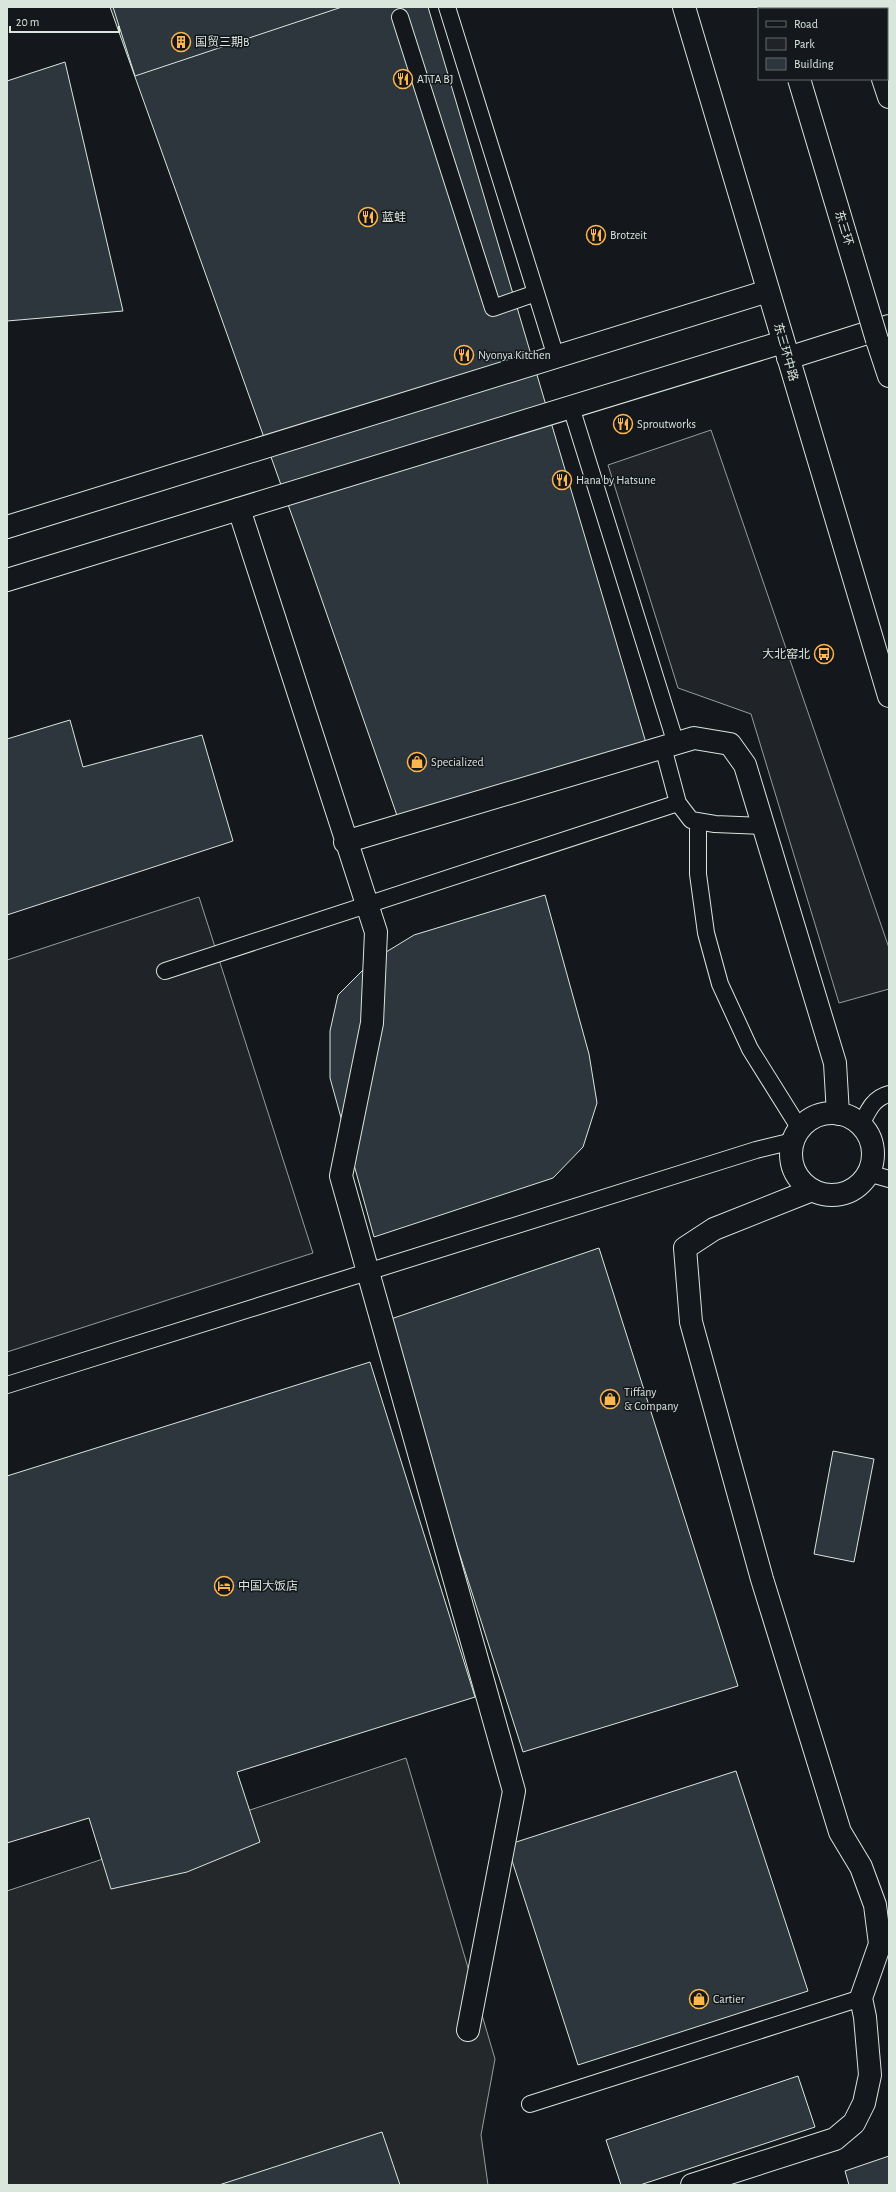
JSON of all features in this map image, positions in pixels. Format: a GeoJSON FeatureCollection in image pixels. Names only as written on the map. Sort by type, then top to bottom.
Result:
{"type":"FeatureCollection","features":[{"type":"Feature","properties":{"kind":"main road","name":"东三环中路"},"geometry":{"type":"LineString","coordinates":[[684,7],[889,696]]}},
{"type":"Feature","properties":{"kind":"main road","name":"东三环"},"geometry":{"type":"LineString","coordinates":[[799,80],[889,376]]}},
{"type":"Feature","properties":{"kind":"main road"},"geometry":{"type":"LineString","coordinates":[[883,80],[889,97]]}},
{"type":"Feature","properties":{"kind":"main road"},"geometry":{"type":"LineString","coordinates":[[7,527],[768,291]]}},
{"type":"Feature","properties":{"kind":"main road"},"geometry":{"type":"LineString","coordinates":[[7,580],[571,407],[786,350],[889,326]]}},
{"type":"Feature","properties":{"kind":"main road"},"geometry":{"type":"LineString","coordinates":[[239,509],[345,842],[376,932],[372,1023],[340,1176],[514,1791],[468,2030]]}},
{"type":"Feature","properties":{"kind":"main road"},"geometry":{"type":"LineString","coordinates":[[345,842],[694,738],[730,744],[745,765],[835,1063],[838,1114]]}},
{"type":"Feature","properties":{"kind":"main road"},"geometry":{"type":"LineString","coordinates":[[838,1114],[850,1118],[861,1126],[868,1136],[873,1148],[872,1161],[868,1173],[860,1184],[849,1192],[837,1195],[824,1195],[812,1190],[801,1181],[794,1169],[791,1155],[797,1135],[811,1120],[824,1115],[838,1114]]}},
{"type":"Feature","properties":{"kind":"main road"},"geometry":{"type":"LineString","coordinates":[[692,2185],[835,2139],[854,2123],[864,2103],[870,2075],[865,2017],[861,1998],[880,1944],[875,1905],[861,1867],[840,1832],[762,1579],[691,1322],[685,1248],[714,1229],[812,1190]]}},
{"type":"Feature","properties":{"kind":"lane"},"geometry":{"type":"LineString","coordinates":[[447,7],[556,357]]}},
{"type":"Feature","properties":{"kind":"lane"},"geometry":{"type":"LineString","coordinates":[[400,17],[493,308],[536,293]]}},
{"type":"Feature","properties":{"kind":"lane"},"geometry":{"type":"LineString","coordinates":[[571,407],[670,745],[678,802],[691,820],[698,822],[764,826]]}},
{"type":"Feature","properties":{"kind":"lane"},"geometry":{"type":"LineString","coordinates":[[165,970],[678,802]]}},
{"type":"Feature","properties":{"kind":"lane"},"geometry":{"type":"LineString","coordinates":[[7,1385],[756,1150],[797,1135],[750,1049],[720,984],[706,933],[698,874],[698,822]]}},
{"type":"Feature","properties":{"kind":"lane"},"geometry":{"type":"LineString","coordinates":[[861,1126],[872,1104],[881,1096],[889,1094]]}},
{"type":"Feature","properties":{"kind":"lane"},"geometry":{"type":"LineString","coordinates":[[868,1173],[889,1179]]}},
{"type":"Feature","properties":{"kind":"lane"},"geometry":{"type":"LineString","coordinates":[[530,2104],[861,1998]]}},
{"type":"Feature","properties":{"kind":"green space"},"geometry":{"type":"Polygon","coordinates":[[[711,430],[889,948],[889,989],[839,1003],[751,714],[678,688],[608,465],[711,430]]]}},
{"type":"Feature","properties":{"kind":"green space"},"geometry":{"type":"Polygon","coordinates":[[[199,897],[313,1253],[7,1352],[7,960],[199,897]]]}},
{"type":"Feature","properties":{"kind":"shaded area"},"geometry":{"type":"Polygon","coordinates":[[[406,1758],[495,2059],[481,2135],[488,2185],[7,2185],[7,1891],[406,1758]]]}},
{"type":"Feature","properties":{"kind":"building"},"geometry":{"type":"Polygon","coordinates":[[[110,7],[428,7],[649,753],[401,827],[310,566],[110,7]]]}},
{"type":"Feature","properties":{"kind":"building","name":"国贸三期B"},"geometry":{"type":"Polygon","coordinates":[[[113,7],[342,7],[135,76],[113,7]]]}},
{"type":"Feature","properties":{"kind":"building"},"geometry":{"type":"Polygon","coordinates":[[[65,62],[123,311],[7,321],[7,81],[65,62]]]}},
{"type":"Feature","properties":{"kind":"building"},"geometry":{"type":"Polygon","coordinates":[[[70,720],[83,767],[202,735],[233,841],[7,915],[7,739],[70,720]]]}},
{"type":"Feature","properties":{"kind":"building"},"geometry":{"type":"Polygon","coordinates":[[[545,895],[589,1054],[597,1103],[583,1147],[553,1178],[374,1237],[330,1078],[330,1031],[338,995],[373,960],[414,935],[545,895]]]}},
{"type":"Feature","properties":{"kind":"building"},"geometry":{"type":"Polygon","coordinates":[[[599,1248],[738,1686],[523,1752],[385,1321],[599,1248]]]}},
{"type":"Feature","properties":{"kind":"building","name":"中国大饭店"},"geometry":{"type":"Polygon","coordinates":[[[370,1362],[475,1697],[237,1772],[260,1842],[187,1872],[111,1889],[89,1818],[7,1843],[7,1476],[370,1362]]]}},
{"type":"Feature","properties":{"kind":"building"},"geometry":{"type":"Polygon","coordinates":[[[833,1451],[874,1459],[854,1562],[814,1554],[833,1451]]]}},
{"type":"Feature","properties":{"kind":"building"},"geometry":{"type":"Polygon","coordinates":[[[736,1771],[808,1991],[578,2065],[507,1845],[736,1771]]]}},
{"type":"Feature","properties":{"kind":"building"},"geometry":{"type":"Polygon","coordinates":[[[798,2076],[815,2127],[640,2185],[621,2185],[606,2140],[798,2076]]]}},
{"type":"Feature","properties":{"kind":"building"},"geometry":{"type":"Polygon","coordinates":[[[382,2132],[400,2185],[219,2185],[382,2132]]]}},
{"type":"Feature","properties":{"kind":"building"},"geometry":{"type":"Polygon","coordinates":[[[889,2156],[889,2185],[849,2185],[845,2171],[889,2156]]]}},
{"type":"Feature","properties":{"kind":"place","name":"国贸三期B"},"geometry":{"type":"Point","coordinates":[181,42]}},
{"type":"Feature","properties":{"kind":"place","name":"ATTA BJ"},"geometry":{"type":"Point","coordinates":[403,79]}},
{"type":"Feature","properties":{"kind":"place","name":"蓝蛙"},"geometry":{"type":"Point","coordinates":[368,217]}},
{"type":"Feature","properties":{"kind":"place","name":"Brotzeit"},"geometry":{"type":"Point","coordinates":[596,235]}},
{"type":"Feature","properties":{"kind":"place","name":"Nyonya Kitchen"},"geometry":{"type":"Point","coordinates":[464,355]}},
{"type":"Feature","properties":{"kind":"place","name":"Sproutworks"},"geometry":{"type":"Point","coordinates":[623,424]}},
{"type":"Feature","properties":{"kind":"place","name":"Hana by Hatsune"},"geometry":{"type":"Point","coordinates":[562,480]}},
{"type":"Feature","properties":{"kind":"place","name":"大北窑北"},"geometry":{"type":"Point","coordinates":[824,654]}},
{"type":"Feature","properties":{"kind":"place","name":"Specialized"},"geometry":{"type":"Point","coordinates":[417,762]}},
{"type":"Feature","properties":{"kind":"place","name":"Tiffany & Company"},"geometry":{"type":"Point","coordinates":[610,1399]}},
{"type":"Feature","properties":{"kind":"place","name":"中国大饭店"},"geometry":{"type":"Point","coordinates":[224,1586]}},
{"type":"Feature","properties":{"kind":"place","name":"Cartier"},"geometry":{"type":"Point","coordinates":[699,1999]}}]}
